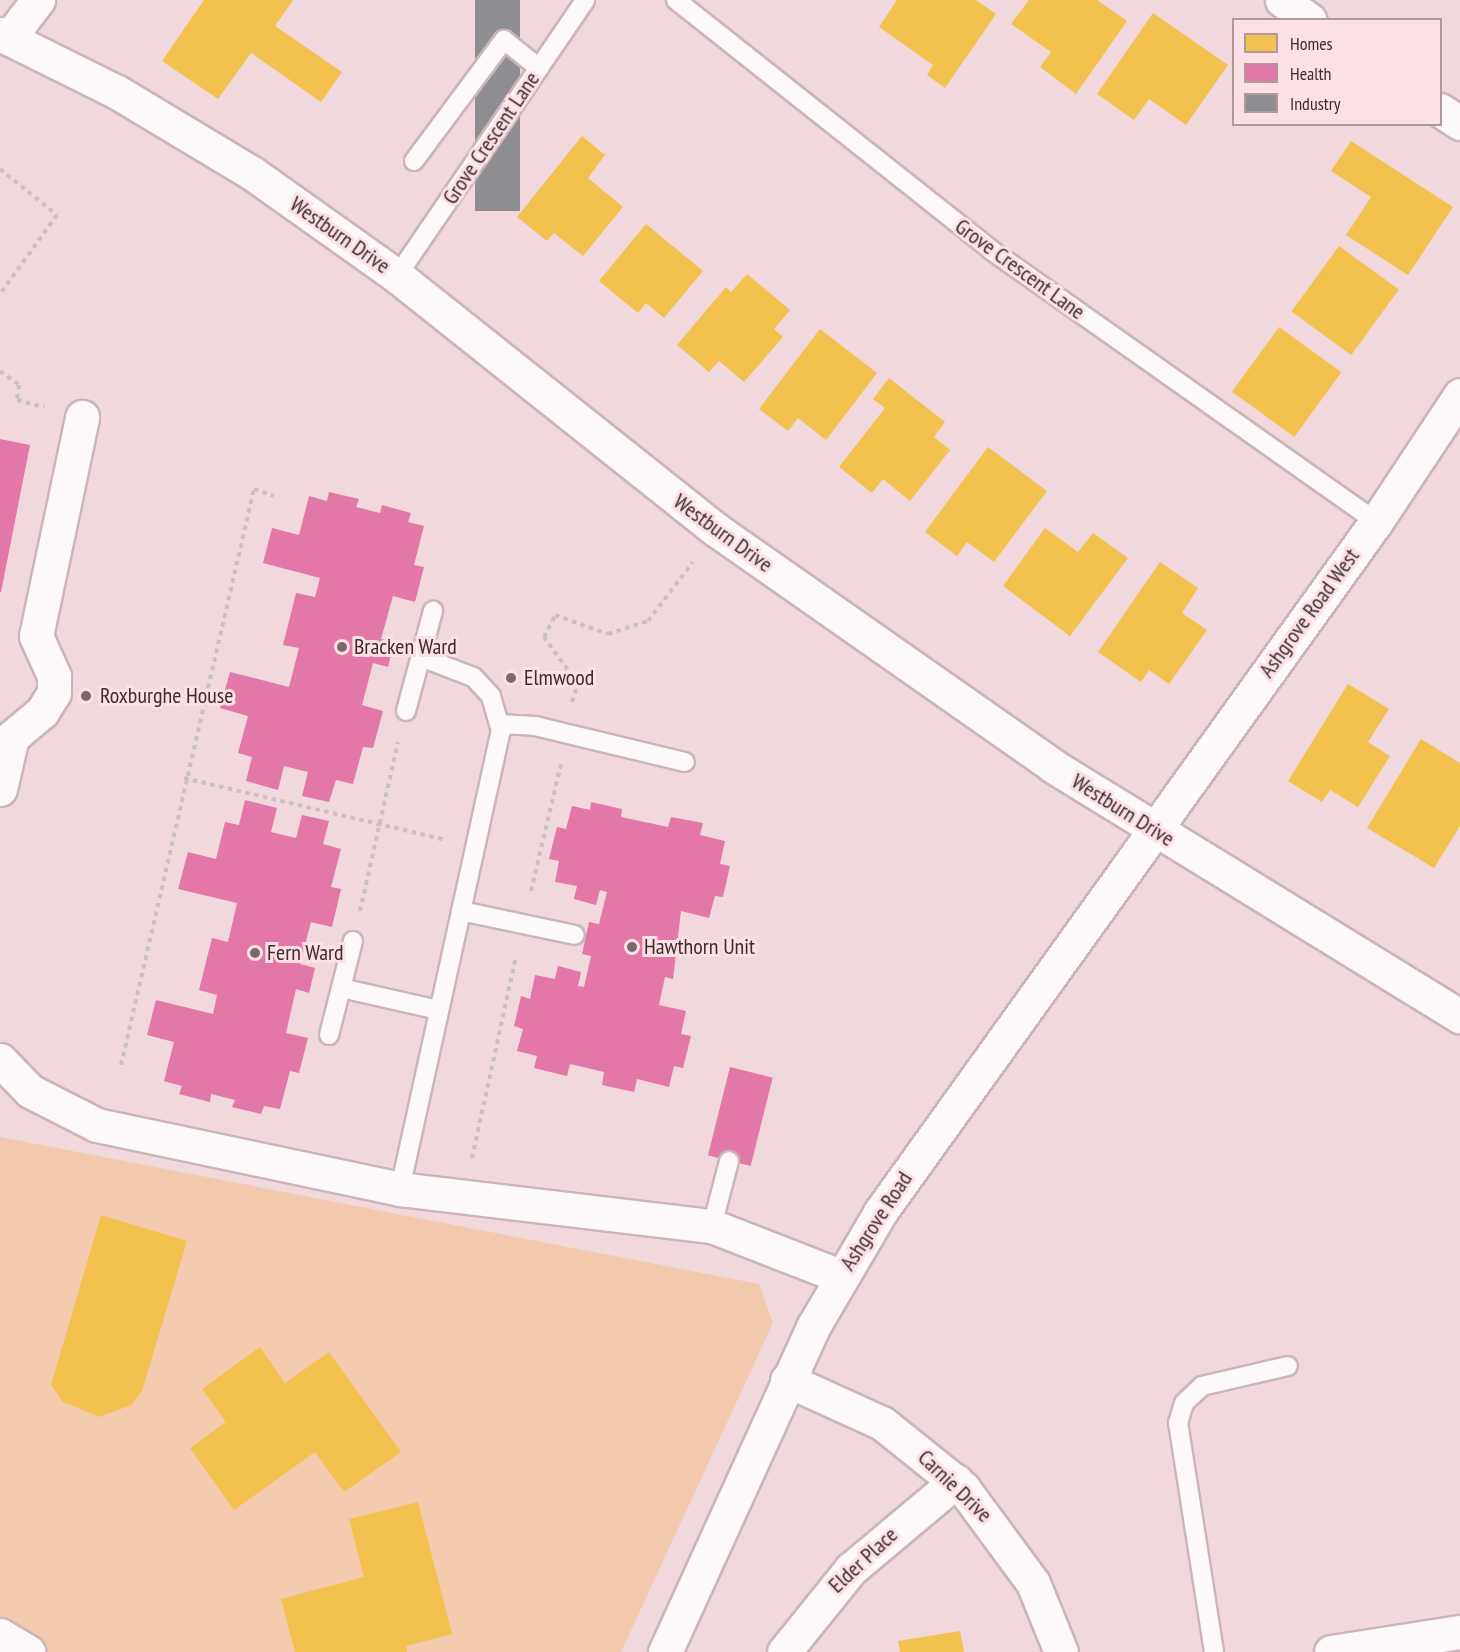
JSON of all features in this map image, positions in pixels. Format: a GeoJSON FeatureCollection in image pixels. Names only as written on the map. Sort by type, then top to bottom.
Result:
{"type":"FeatureCollection","features":[{"type":"Feature","properties":{"kind":"street"},"geometry":{"type":"LineString","coordinates":[[4,36],[38,0]]}},
{"type":"Feature","properties":{"kind":"street"},"geometry":{"type":"LineString","coordinates":[[1282,0],[1307,18]]}},
{"type":"Feature","properties":{"kind":"street","name":"Westburn Drive"},"geometry":{"type":"LineString","coordinates":[[4,36],[117,92],[252,173],[397,276],[715,529],[1053,766],[1460,1016]]}},
{"type":"Feature","properties":{"kind":"street"},"geometry":{"type":"LineString","coordinates":[[1442,111],[1460,123]]}},
{"type":"Feature","properties":{"kind":"street","name":"Ashgrove Road West"},"geometry":{"type":"LineString","coordinates":[[1153,828],[1376,522],[1460,395]]}},
{"type":"Feature","properties":{"kind":"street"},"geometry":{"type":"LineString","coordinates":[[0,789],[12,737],[42,712],[54,693],[54,676],[36,636],[82,417]]}},
{"type":"Feature","properties":{"kind":"street","name":"Ashgrove Road"},"geometry":{"type":"LineString","coordinates":[[665,1652],[787,1380],[840,1276],[881,1210],[1153,828]]}},
{"type":"Feature","properties":{"kind":"street"},"geometry":{"type":"LineString","coordinates":[[0,1060],[30,1091],[97,1125],[400,1189],[712,1226],[840,1276]]}},
{"type":"Feature","properties":{"kind":"street","name":"Carnie Drive"},"geometry":{"type":"LineString","coordinates":[[787,1380],[882,1423],[956,1481],[1000,1531],[1028,1575],[1061,1652]]}},
{"type":"Feature","properties":{"kind":"street","name":"Elder Place"},"geometry":{"type":"LineString","coordinates":[[784,1652],[851,1569],[956,1481]]}},
{"type":"Feature","properties":{"kind":"street"},"geometry":{"type":"LineString","coordinates":[[0,1635],[28,1652]]}},
{"type":"Feature","properties":{"kind":"street"},"geometry":{"type":"LineString","coordinates":[[1332,1652],[1444,1640]]}},
{"type":"Feature","properties":{"kind":"lane","name":"Grove Crescent Lane"},"geometry":{"type":"LineString","coordinates":[[397,276],[585,0]]}},
{"type":"Feature","properties":{"kind":"lane","name":"Grove Crescent Lane"},"geometry":{"type":"LineString","coordinates":[[676,0],[991,250],[1376,522]]}},
{"type":"Feature","properties":{"kind":"lane"},"geometry":{"type":"LineString","coordinates":[[414,161],[504,40],[539,68]]}},
{"type":"Feature","properties":{"kind":"lane"},"geometry":{"type":"LineString","coordinates":[[406,711],[433,611]]}},
{"type":"Feature","properties":{"kind":"lane"},"geometry":{"type":"LineString","coordinates":[[400,1189],[476,848],[499,724],[491,696],[473,677],[421,657]]}},
{"type":"Feature","properties":{"kind":"lane"},"geometry":{"type":"LineString","coordinates":[[499,724],[535,726],[561,736],[684,762]]}},
{"type":"Feature","properties":{"kind":"lane"},"geometry":{"type":"LineString","coordinates":[[461,911],[575,935]]}},
{"type":"Feature","properties":{"kind":"lane"},"geometry":{"type":"LineString","coordinates":[[329,1035],[353,940]]}},
{"type":"Feature","properties":{"kind":"lane"},"geometry":{"type":"LineString","coordinates":[[341,988],[440,1010]]}},
{"type":"Feature","properties":{"kind":"lane"},"geometry":{"type":"LineString","coordinates":[[712,1226],[729,1161]]}},
{"type":"Feature","properties":{"kind":"lane"},"geometry":{"type":"LineString","coordinates":[[1214,1652],[1178,1423],[1184,1403],[1202,1386],[1288,1366]]}},
{"type":"Feature","properties":{"kind":"path"},"geometry":{"type":"LineString","coordinates":[[0,169],[57,215],[0,294]]}},
{"type":"Feature","properties":{"kind":"path"},"geometry":{"type":"LineString","coordinates":[[0,371],[19,385],[17,400],[82,417]]}},
{"type":"Feature","properties":{"kind":"path"},"geometry":{"type":"LineString","coordinates":[[121,1065],[184,778],[254,489],[274,496]]}},
{"type":"Feature","properties":{"kind":"path"},"geometry":{"type":"LineString","coordinates":[[464,1197],[562,760],[561,736],[578,684],[544,637],[555,615],[608,634],[648,621],[715,529]]}},
{"type":"Feature","properties":{"kind":"path"},"geometry":{"type":"LineString","coordinates":[[353,940],[406,711]]}},
{"type":"Feature","properties":{"kind":"path"},"geometry":{"type":"LineString","coordinates":[[184,778],[380,823],[476,848]]}},
{"type":"Feature","properties":{"kind":"shaded area"},"geometry":{"type":"Polygon","coordinates":[[[0,1137],[759,1284],[773,1323],[621,1652],[0,1652],[0,1137]]]}},
{"type":"Feature","properties":{"kind":"building: Homes"},"geometry":{"type":"Polygon","coordinates":[[[204,0],[293,0],[275,26],[342,72],[321,102],[251,53],[218,99],[162,61],[204,0]]]}},
{"type":"Feature","properties":{"kind":"building: Homes"},"geometry":{"type":"Polygon","coordinates":[[[897,0],[976,0],[996,14],[945,88],[927,75],[933,65],[879,27],[897,0]]]}},
{"type":"Feature","properties":{"kind":"building: Homes"},"geometry":{"type":"Polygon","coordinates":[[[1029,0],[1097,0],[1127,21],[1076,94],[1040,67],[1051,52],[1011,24],[1029,0]]]}},
{"type":"Feature","properties":{"kind":"building: Homes"},"geometry":{"type":"Polygon","coordinates":[[[1153,13],[1228,65],[1186,125],[1149,99],[1134,120],[1097,94],[1153,13]]]}},
{"type":"Feature","properties":{"kind":"building: Homes"},"geometry":{"type":"Polygon","coordinates":[[[582,136],[605,155],[588,178],[623,207],[583,256],[554,233],[547,241],[517,217],[582,136]]]}},
{"type":"Feature","properties":{"kind":"building: Homes"},"geometry":{"type":"Polygon","coordinates":[[[1351,141],[1453,207],[1408,275],[1346,235],[1371,197],[1331,171],[1351,141]]]}},
{"type":"Feature","properties":{"kind":"building: Homes"},"geometry":{"type":"Polygon","coordinates":[[[646,224],[703,271],[664,318],[646,303],[638,313],[599,281],[646,224]]]}},
{"type":"Feature","properties":{"kind":"building: Homes"},"geometry":{"type":"Polygon","coordinates":[[[1339,246],[1399,289],[1351,355],[1291,312],[1339,246]]]}},
{"type":"Feature","properties":{"kind":"building: Homes"},"geometry":{"type":"Polygon","coordinates":[[[747,274],[790,310],[774,329],[783,337],[744,382],[719,361],[709,372],[677,345],[726,287],[731,292],[747,274]]]}},
{"type":"Feature","properties":{"kind":"building: Homes"},"geometry":{"type":"Polygon","coordinates":[[[1279,327],[1341,372],[1294,437],[1232,392],[1279,327]]]}},
{"type":"Feature","properties":{"kind":"building: Homes"},"geometry":{"type":"Polygon","coordinates":[[[820,329],[877,373],[826,440],[798,418],[788,431],[759,409],[820,329]]]}},
{"type":"Feature","properties":{"kind":"building: Homes"},"geometry":{"type":"Polygon","coordinates":[[[889,378],[945,422],[934,437],[950,450],[910,501],[883,479],[872,493],[839,467],[885,408],[873,399],[889,378]]]}},
{"type":"Feature","properties":{"kind":"building: Homes"},"geometry":{"type":"Polygon","coordinates":[[[988,447],[1047,491],[994,562],[967,542],[957,556],[925,532],[988,447]]]}},
{"type":"Feature","properties":{"kind":"building: Homes"},"geometry":{"type":"Polygon","coordinates":[[[1045,528],[1078,552],[1093,533],[1128,558],[1070,636],[1003,586],[1045,528]]]}},
{"type":"Feature","properties":{"kind":"building: Homes"},"geometry":{"type":"Polygon","coordinates":[[[1160,562],[1198,588],[1182,613],[1207,630],[1169,684],[1149,670],[1141,682],[1098,652],[1160,562]]]}},
{"type":"Feature","properties":{"kind":"building: Homes"},"geometry":{"type":"Polygon","coordinates":[[[1348,684],[1389,709],[1368,742],[1390,756],[1358,807],[1330,790],[1322,802],[1288,781],[1348,684]]]}},
{"type":"Feature","properties":{"kind":"building: Homes"},"geometry":{"type":"Polygon","coordinates":[[[1421,739],[1460,763],[1460,826],[1434,868],[1367,828],[1421,739]]]}},
{"type":"Feature","properties":{"kind":"building: Homes"},"geometry":{"type":"Polygon","coordinates":[[[101,1215],[187,1241],[142,1391],[131,1405],[99,1417],[62,1401],[51,1385],[101,1215]]]}},
{"type":"Feature","properties":{"kind":"building: Homes"},"geometry":{"type":"Polygon","coordinates":[[[260,1347],[285,1383],[329,1352],[401,1452],[344,1492],[315,1452],[234,1510],[190,1448],[226,1422],[202,1389],[260,1347]]]}},
{"type":"Feature","properties":{"kind":"building: Homes"},"geometry":{"type":"Polygon","coordinates":[[[418,1502],[452,1634],[406,1646],[407,1652],[295,1652],[281,1599],[364,1577],[349,1519],[418,1502]]]}},
{"type":"Feature","properties":{"kind":"building: Homes"},"geometry":{"type":"Polygon","coordinates":[[[960,1631],[964,1652],[900,1652],[898,1641],[960,1631]]]}},
{"type":"Feature","properties":{"kind":"building: Health"},"geometry":{"type":"Polygon","coordinates":[[[0,439],[30,445],[1,592],[0,592],[0,439]]]}},
{"type":"Feature","properties":{"kind":"building: Health","name":"Bracken Ward"},"geometry":{"type":"Polygon","coordinates":[[[329,492],[359,499],[356,507],[380,513],[382,505],[411,513],[408,522],[424,526],[414,565],[424,567],[415,602],[393,596],[381,639],[394,642],[388,667],[373,663],[362,705],[383,711],[373,748],[363,747],[353,784],[336,780],[329,802],[302,796],[308,772],[284,766],[278,790],[246,781],[252,757],[238,753],[248,716],[220,708],[230,672],[289,687],[299,648],[283,645],[296,593],[315,597],[320,578],[263,563],[272,528],[299,535],[309,496],[327,501],[329,492]]]}},
{"type":"Feature","properties":{"kind":"building: Health","name":"Fern Ward"},"geometry":{"type":"Polygon","coordinates":[[[245,800],[277,808],[271,832],[296,838],[302,815],[329,821],[323,844],[341,849],[331,887],[341,889],[332,927],[311,922],[300,964],[315,968],[309,993],[296,989],[286,1033],[308,1038],[299,1073],[290,1071],[280,1109],[264,1106],[261,1114],[232,1107],[235,1100],[211,1094],[210,1102],[179,1094],[182,1086],[164,1081],[174,1042],[147,1035],[156,1000],[213,1014],[217,995],[199,990],[212,938],[228,942],[237,903],[178,889],[188,852],[216,859],[225,822],[239,825],[245,800]]]}},
{"type":"Feature","properties":{"kind":"building: Health","name":"Hawthorn Unit"},"geometry":{"type":"Polygon","coordinates":[[[591,802],[622,809],[621,817],[668,827],[671,817],[703,823],[700,835],[725,841],[720,864],[730,866],[723,897],[715,896],[709,918],[681,911],[673,979],[665,977],[659,1005],[686,1011],[681,1034],[691,1036],[683,1068],[674,1066],[669,1087],[637,1079],[634,1092],[602,1085],[604,1072],[570,1064],[567,1076],[534,1068],[537,1056],[517,1051],[523,1029],[514,1026],[521,996],[530,999],[535,975],[555,979],[558,966],[581,972],[578,986],[584,987],[591,956],[582,954],[589,922],[599,924],[607,892],[600,890],[596,905],[574,899],[577,886],[555,882],[559,861],[549,859],[557,827],[566,829],[572,806],[590,810],[591,802]]]}},
{"type":"Feature","properties":{"kind":"building: Health"},"geometry":{"type":"Polygon","coordinates":[[[730,1067],[773,1078],[751,1166],[708,1155],[730,1067]]]}},
{"type":"Feature","properties":{"kind":"building: Industry"},"geometry":{"type":"Polygon","coordinates":[[[475,0],[520,0],[520,211],[475,211],[475,0]]]}},
{"type":"Feature","properties":{"kind":"place","name":"Bracken Ward"},"geometry":{"type":"Point","coordinates":[342,647]}},
{"type":"Feature","properties":{"kind":"place","name":"Elmwood"},"geometry":{"type":"Point","coordinates":[511,678]}},
{"type":"Feature","properties":{"kind":"place","name":"Roxburghe House"},"geometry":{"type":"Point","coordinates":[86,696]}},
{"type":"Feature","properties":{"kind":"place","name":"Hawthorn Unit"},"geometry":{"type":"Point","coordinates":[632,947]}},
{"type":"Feature","properties":{"kind":"place","name":"Fern Ward"},"geometry":{"type":"Point","coordinates":[255,953]}}]}
